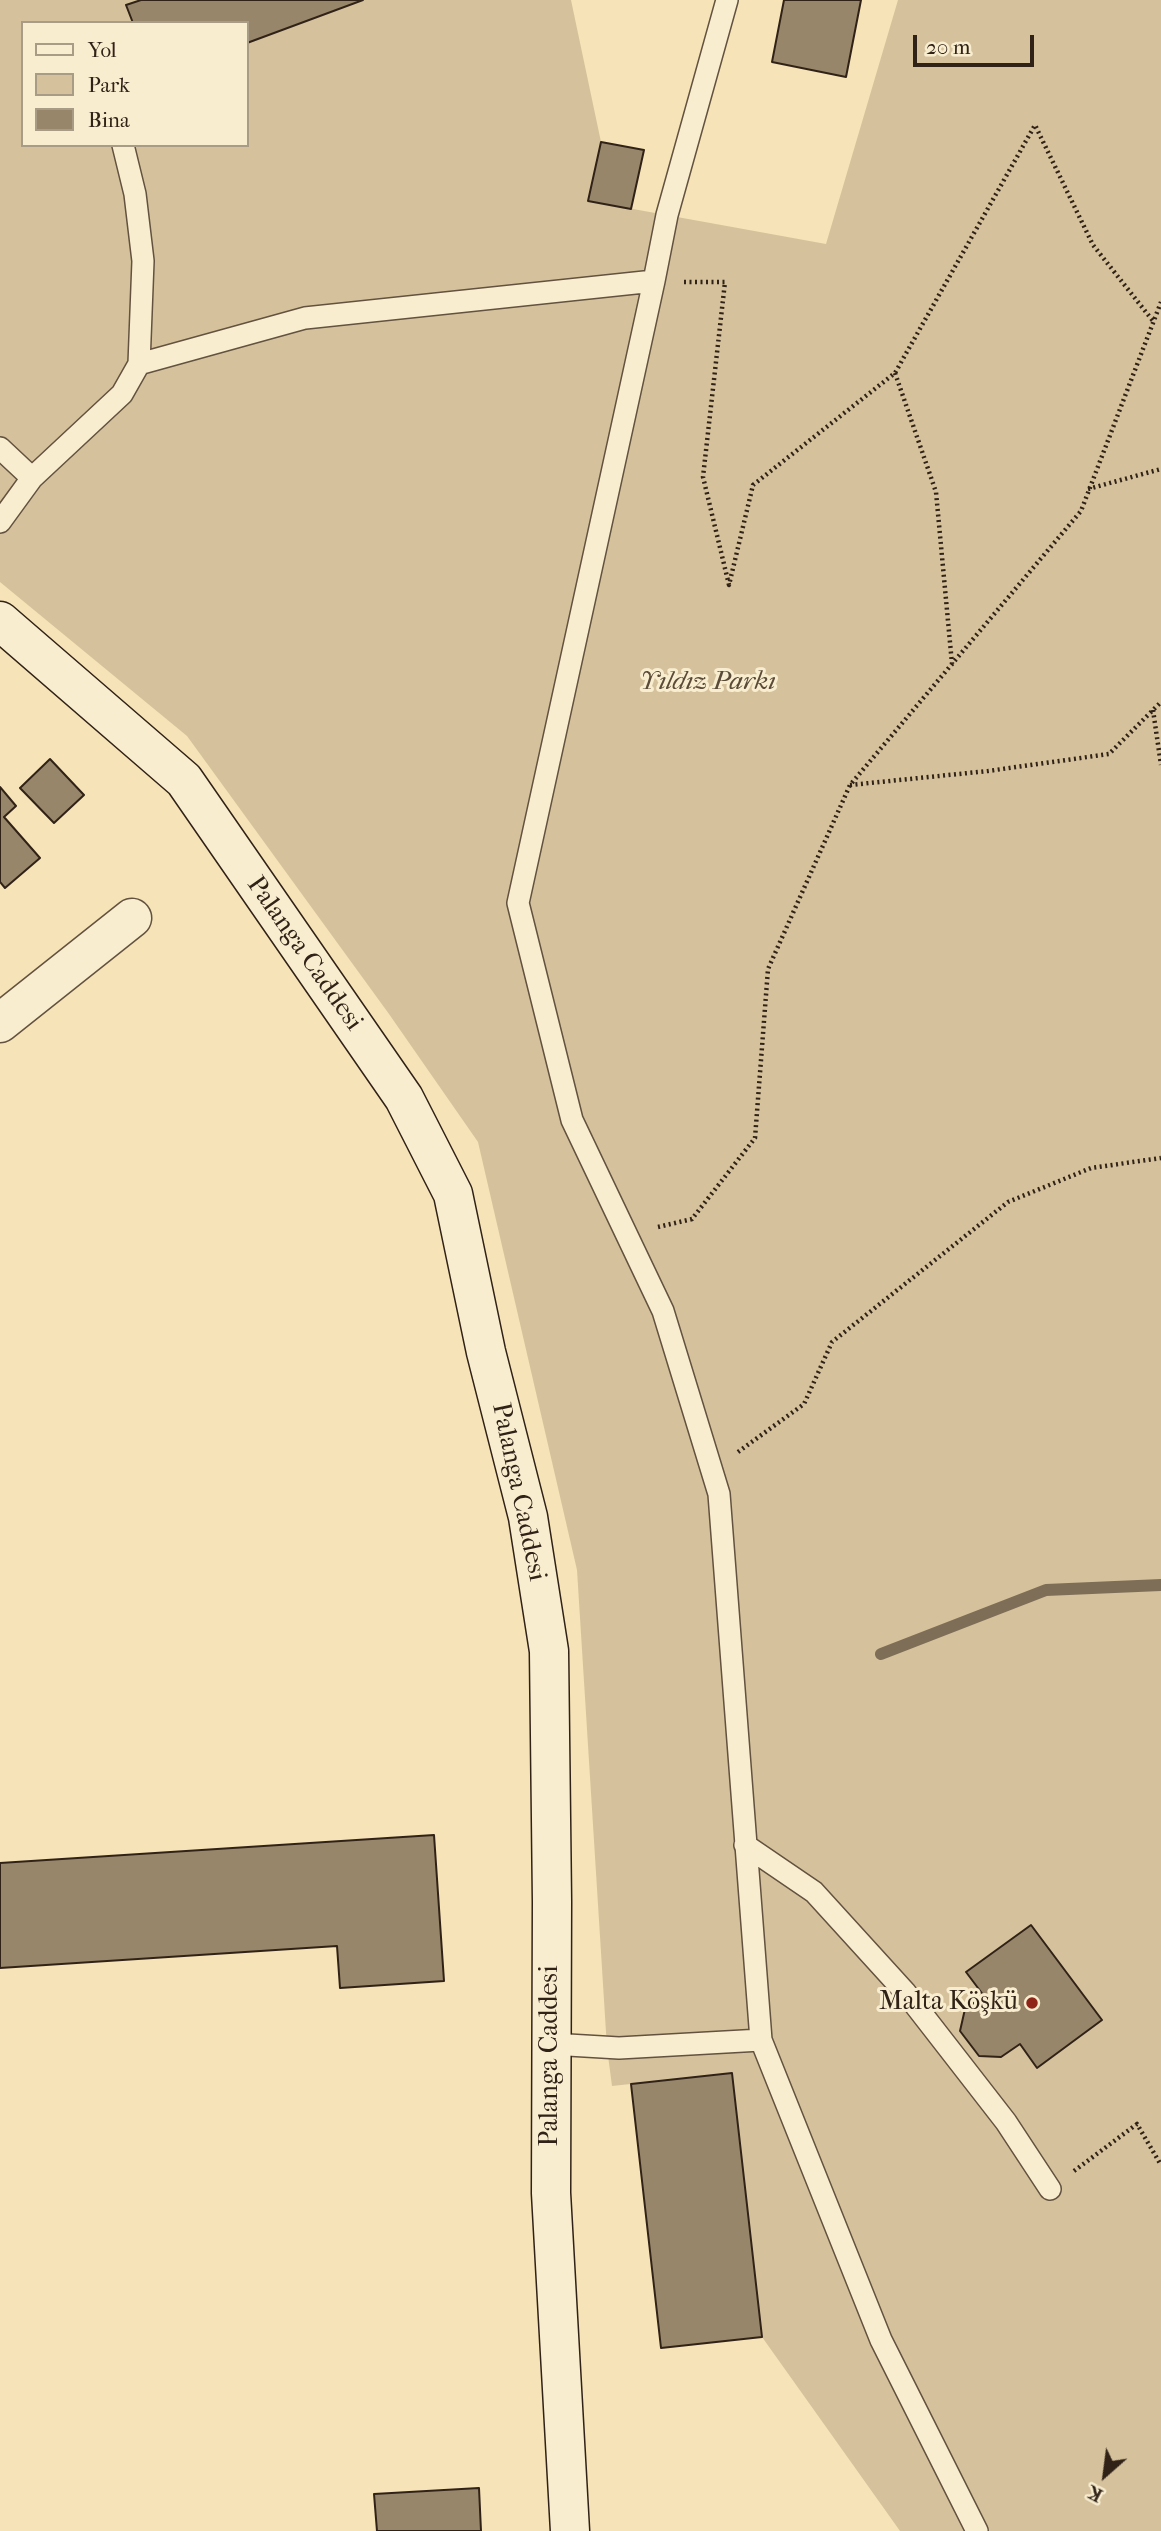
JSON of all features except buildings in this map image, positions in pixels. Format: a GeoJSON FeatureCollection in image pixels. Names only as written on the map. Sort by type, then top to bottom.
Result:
{"type":"FeatureCollection","features":[{"type":"Feature","properties":{"kind":"main road","name":"Palanga Caddesi"},"geometry":{"type":"LineString","coordinates":[[0,621],[184,780],[404,1098],[453,1194],[486,1352],[528,1517],[549,1651],[551,2193],[570,2531]]}},
{"type":"Feature","properties":{"kind":"main road"},"geometry":{"type":"LineString","coordinates":[[0,1023],[132,918]]}},
{"type":"Feature","properties":{"kind":"lane"},"geometry":{"type":"LineString","coordinates":[[727,0],[667,215],[518,903],[572,1120],[663,1311],[719,1494],[761,2040],[881,2340],[977,2531]]}},
{"type":"Feature","properties":{"kind":"lane"},"geometry":{"type":"LineString","coordinates":[[0,522],[32,478],[122,394],[139,364],[143,261],[135,194],[123,147]]}},
{"type":"Feature","properties":{"kind":"lane"},"geometry":{"type":"LineString","coordinates":[[139,364],[305,318],[654,281]]}},
{"type":"Feature","properties":{"kind":"lane"},"geometry":{"type":"LineString","coordinates":[[0,449],[32,478]]}},
{"type":"Feature","properties":{"kind":"lane"},"geometry":{"type":"LineString","coordinates":[[745,1845],[814,1892],[905,1992],[1006,2122],[1050,2189]]}},
{"type":"Feature","properties":{"kind":"lane"},"geometry":{"type":"LineString","coordinates":[[551,2044],[619,2048],[761,2040]]}},
{"type":"Feature","properties":{"kind":"path"},"geometry":{"type":"LineString","coordinates":[[654,281],[725,282],[703,477],[729,585],[753,485],[895,373],[1035,125],[1093,246],[1153,321]]}},
{"type":"Feature","properties":{"kind":"path"},"geometry":{"type":"LineString","coordinates":[[626,1234],[692,1219],[755,1138],[768,969],[850,785],[1081,511],[1161,302]]}},
{"type":"Feature","properties":{"kind":"path"},"geometry":{"type":"LineString","coordinates":[[895,373],[936,492],[952,664]]}},
{"type":"Feature","properties":{"kind":"path"},"geometry":{"type":"LineString","coordinates":[[1088,489],[1161,469]]}},
{"type":"Feature","properties":{"kind":"path"},"geometry":{"type":"LineString","coordinates":[[850,785],[988,771],[1109,754],[1161,702]]}},
{"type":"Feature","properties":{"kind":"path"},"geometry":{"type":"LineString","coordinates":[[1153,710],[1161,765]]}},
{"type":"Feature","properties":{"kind":"path"},"geometry":{"type":"LineString","coordinates":[[712,1471],[804,1404],[832,1342],[1009,1202],[1091,1168],[1161,1158]]}},
{"type":"Feature","properties":{"kind":"path"},"geometry":{"type":"LineString","coordinates":[[1050,2189],[1136,2124],[1161,2165]]}},
{"type":"Feature","properties":{"kind":"green space","name":"Yıldız Parkı"},"geometry":{"type":"Polygon","coordinates":[[[0,0],[571,0],[601,142],[589,201],[826,244],[898,0],[1161,0],[1161,2531],[900,2531],[762,2337],[732,2073],[612,2086],[607,2048],[577,1570],[478,1142],[389,1014],[187,736],[0,582],[0,0]]]}},
{"type":"Feature","properties":{"kind":"waterway"},"geometry":{"type":"LineString","coordinates":[[881,1654],[1046,1590],[1161,1585]]}},
{"type":"Feature","properties":{"kind":"place","name":"Malta Köşkü"},"geometry":{"type":"Point","coordinates":[1032,2003]}}]}
